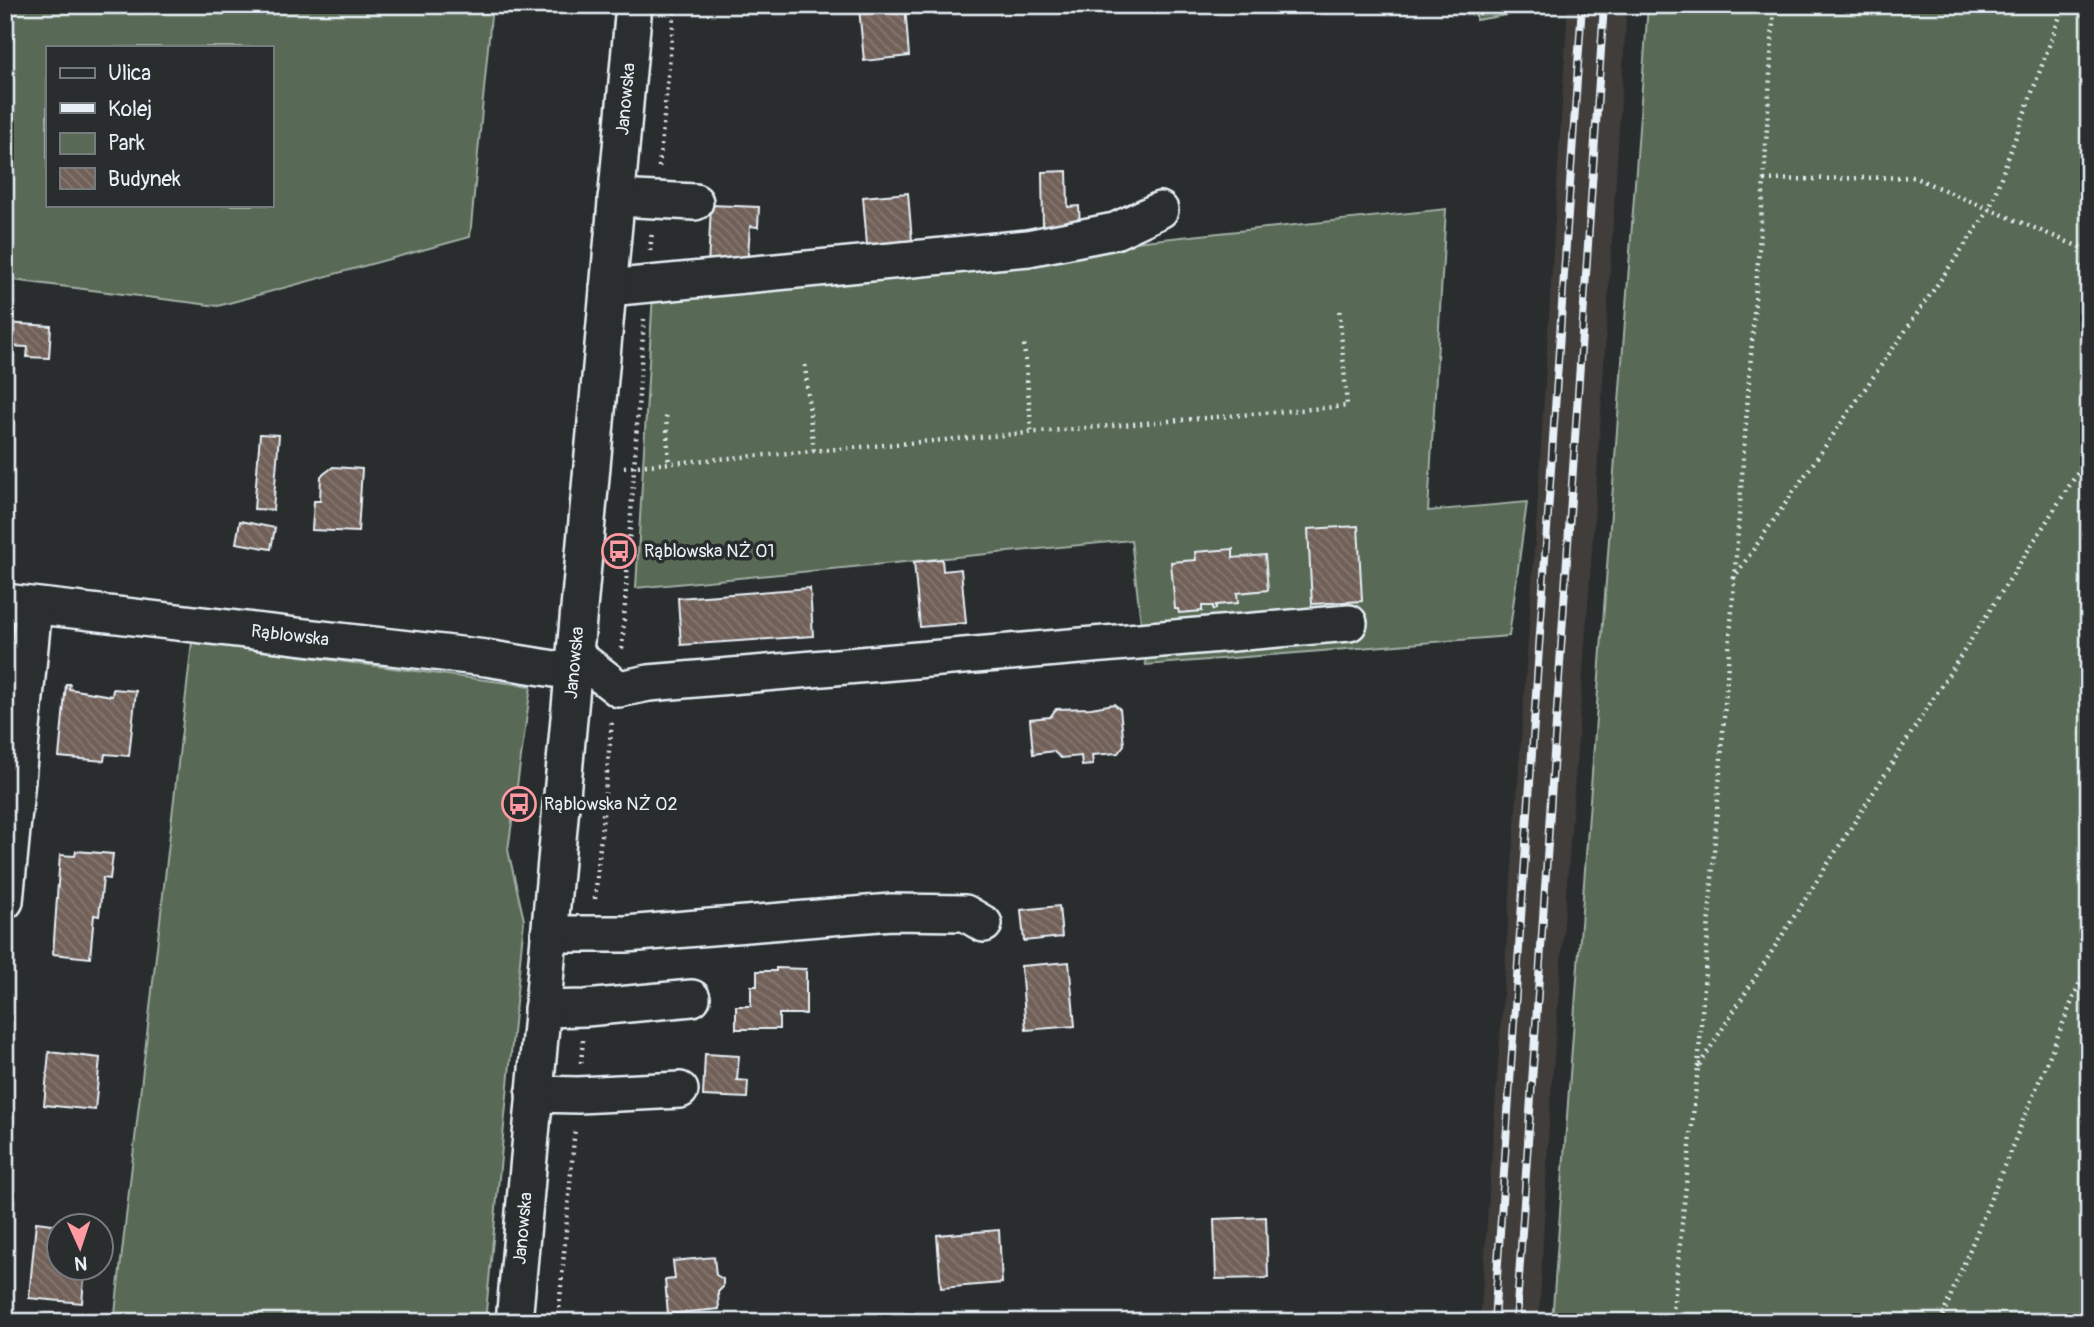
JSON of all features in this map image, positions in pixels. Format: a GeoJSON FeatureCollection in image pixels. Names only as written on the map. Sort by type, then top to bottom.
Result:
{"type":"FeatureCollection","features":[{"type":"Feature","properties":{"kind":"street","name":"Janowska"},"geometry":{"type":"LineString","coordinates":[[514,1322],[634,5]]}},
{"type":"Feature","properties":{"kind":"street"},"geometry":{"type":"LineString","coordinates":[[616,198],[695,202]]}},
{"type":"Feature","properties":{"kind":"street"},"geometry":{"type":"LineString","coordinates":[[608,288],[1028,248],[1115,231],[1160,210]]}},
{"type":"Feature","properties":{"kind":"street"},"geometry":{"type":"LineString","coordinates":[[5,901],[20,604]]}},
{"type":"Feature","properties":{"kind":"street","name":"Rąblowska"},"geometry":{"type":"LineString","coordinates":[[20,604],[486,658],[574,664]]}},
{"type":"Feature","properties":{"kind":"street"},"geometry":{"type":"LineString","coordinates":[[574,664],[619,689],[649,683],[1349,623]]}},
{"type":"Feature","properties":{"kind":"street"},"geometry":{"type":"LineString","coordinates":[[549,934],[626,934],[891,912],[965,913],[984,924]]}},
{"type":"Feature","properties":{"kind":"street"},"geometry":{"type":"LineString","coordinates":[[542,1009],[586,1009],[692,998]]}},
{"type":"Feature","properties":{"kind":"street"},"geometry":{"type":"LineString","coordinates":[[534,1094],[578,1095],[680,1090]]}},
{"type":"Feature","properties":{"kind":"path"},"geometry":{"type":"LineString","coordinates":[[1672,1322],[1698,1067],[1764,180],[1774,5]]}},
{"type":"Feature","properties":{"kind":"path"},"geometry":{"type":"LineString","coordinates":[[1733,580],[1989,210],[2064,5]]}},
{"type":"Feature","properties":{"kind":"path"},"geometry":{"type":"LineString","coordinates":[[1764,180],[1913,177],[2089,250]]}},
{"type":"Feature","properties":{"kind":"path"},"geometry":{"type":"LineString","coordinates":[[592,468],[814,453],[1347,406],[1339,307]]}},
{"type":"Feature","properties":{"kind":"path"},"geometry":{"type":"LineString","coordinates":[[1024,345],[1032,435]]}},
{"type":"Feature","properties":{"kind":"path"},"geometry":{"type":"LineString","coordinates":[[805,365],[814,453]]}},
{"type":"Feature","properties":{"kind":"path"},"geometry":{"type":"LineString","coordinates":[[666,416],[669,464]]}},
{"type":"Feature","properties":{"kind":"path"},"geometry":{"type":"LineString","coordinates":[[1698,1067],[2089,455]]}},
{"type":"Feature","properties":{"kind":"path"},"geometry":{"type":"LineString","coordinates":[[1940,1322],[2089,960]]}},
{"type":"Feature","properties":{"kind":"shaded area"},"geometry":{"type":"Polygon","coordinates":[[[1568,5],[1627,5],[1592,552],[1549,1123],[1539,1322],[1480,1322],[1537,512],[1568,5]]]}},
{"type":"Feature","properties":{"kind":"green space"},"geometry":{"type":"Polygon","coordinates":[[[5,5],[492,5],[470,237],[218,306],[5,279],[5,5]]]}},
{"type":"Feature","properties":{"kind":"green space"},"geometry":{"type":"Polygon","coordinates":[[[1476,5],[1568,5],[1476,20],[1476,5]]]}},
{"type":"Feature","properties":{"kind":"green space"},"geometry":{"type":"Polygon","coordinates":[[[1648,5],[2089,5],[2089,1322],[1552,1322],[1648,5]]]}},
{"type":"Feature","properties":{"kind":"green space"},"geometry":{"type":"Polygon","coordinates":[[[1446,209],[1428,511],[1527,502],[1509,636],[1146,665],[1131,540],[636,588],[653,293],[1446,209]]]}},
{"type":"Feature","properties":{"kind":"green space"},"geometry":{"type":"Polygon","coordinates":[[[192,642],[531,686],[508,850],[524,920],[485,1322],[114,1322],[192,642]]]}},
{"type":"Feature","properties":{"kind":"building"},"geometry":{"type":"Polygon","coordinates":[[[905,5],[909,56],[864,61],[859,8],[905,5]]]}},
{"type":"Feature","properties":{"kind":"building"},"geometry":{"type":"Polygon","coordinates":[[[1067,171],[1068,207],[1079,206],[1080,228],[1043,229],[1042,172],[1067,171]]]}},
{"type":"Feature","properties":{"kind":"building"},"geometry":{"type":"Polygon","coordinates":[[[908,193],[912,241],[867,245],[863,197],[908,193]]]}},
{"type":"Feature","properties":{"kind":"building"},"geometry":{"type":"Polygon","coordinates":[[[711,205],[759,207],[758,227],[750,226],[747,269],[708,267],[711,205]]]}},
{"type":"Feature","properties":{"kind":"building"},"geometry":{"type":"Polygon","coordinates":[[[5,323],[51,326],[49,358],[27,357],[28,347],[5,346],[5,323]]]}},
{"type":"Feature","properties":{"kind":"building"},"geometry":{"type":"Polygon","coordinates":[[[5,420],[13,420],[11,449],[5,448],[5,420]]]}},
{"type":"Feature","properties":{"kind":"building"},"geometry":{"type":"Polygon","coordinates":[[[260,434],[279,435],[273,510],[254,509],[260,434]]]}},
{"type":"Feature","properties":{"kind":"building"},"geometry":{"type":"Polygon","coordinates":[[[333,467],[362,469],[358,532],[312,530],[314,501],[320,501],[321,476],[333,467]]]}},
{"type":"Feature","properties":{"kind":"building"},"geometry":{"type":"Polygon","coordinates":[[[240,521],[275,528],[271,549],[236,543],[240,521]]]}},
{"type":"Feature","properties":{"kind":"building"},"geometry":{"type":"Polygon","coordinates":[[[1358,526],[1362,601],[1312,604],[1308,529],[1358,526]]]}},
{"type":"Feature","properties":{"kind":"building"},"geometry":{"type":"Polygon","coordinates":[[[1233,549],[1233,558],[1265,555],[1268,590],[1237,593],[1238,603],[1216,605],[1213,610],[1213,606],[1202,606],[1202,611],[1179,613],[1178,609],[1175,609],[1171,562],[1196,560],[1195,552],[1233,549]]]}},
{"type":"Feature","properties":{"kind":"building"},"geometry":{"type":"Polygon","coordinates":[[[942,559],[943,571],[961,569],[966,623],[920,627],[914,562],[942,559]]]}},
{"type":"Feature","properties":{"kind":"building"},"geometry":{"type":"Polygon","coordinates":[[[810,588],[813,636],[681,645],[678,598],[810,588]]]}},
{"type":"Feature","properties":{"kind":"building"},"geometry":{"type":"Polygon","coordinates":[[[66,684],[70,684],[69,689],[112,696],[113,689],[136,691],[129,756],[105,754],[104,761],[59,757],[66,684]]]}},
{"type":"Feature","properties":{"kind":"building"},"geometry":{"type":"Polygon","coordinates":[[[1114,704],[1120,709],[1124,745],[1118,753],[1092,755],[1093,765],[1082,766],[1081,756],[1061,758],[1053,751],[1033,754],[1030,719],[1050,717],[1056,709],[1114,704]]]}},
{"type":"Feature","properties":{"kind":"building"},"geometry":{"type":"Polygon","coordinates":[[[76,851],[113,854],[110,879],[103,878],[99,916],[94,915],[90,958],[53,954],[60,855],[75,856],[76,851]]]}},
{"type":"Feature","properties":{"kind":"building"},"geometry":{"type":"Polygon","coordinates":[[[1059,906],[1062,937],[1024,941],[1021,910],[1059,906]]]}},
{"type":"Feature","properties":{"kind":"building"},"geometry":{"type":"Polygon","coordinates":[[[1069,962],[1075,1026],[1026,1030],[1021,966],[1069,962]]]}},
{"type":"Feature","properties":{"kind":"building"},"geometry":{"type":"Polygon","coordinates":[[[776,968],[806,969],[806,1014],[779,1014],[779,1029],[736,1029],[736,1006],[751,1006],[751,986],[757,986],[757,971],[776,971],[776,968]]]}},
{"type":"Feature","properties":{"kind":"building"},"geometry":{"type":"Polygon","coordinates":[[[49,1052],[100,1058],[95,1110],[44,1105],[49,1052]]]}},
{"type":"Feature","properties":{"kind":"building"},"geometry":{"type":"Polygon","coordinates":[[[705,1054],[739,1056],[737,1080],[748,1081],[747,1098],[703,1096],[705,1054]]]}},
{"type":"Feature","properties":{"kind":"building"},"geometry":{"type":"Polygon","coordinates":[[[1266,1217],[1268,1278],[1216,1279],[1214,1219],[1266,1217]]]}},
{"type":"Feature","properties":{"kind":"building"},"geometry":{"type":"Polygon","coordinates":[[[36,1222],[46,1223],[46,1282],[84,1282],[82,1303],[29,1298],[36,1222]]]}},
{"type":"Feature","properties":{"kind":"building"},"geometry":{"type":"Polygon","coordinates":[[[999,1230],[1002,1283],[941,1288],[937,1235],[999,1230]]]}},
{"type":"Feature","properties":{"kind":"building"},"geometry":{"type":"Polygon","coordinates":[[[714,1257],[716,1275],[723,1279],[723,1287],[718,1292],[719,1309],[668,1314],[665,1280],[675,1279],[673,1261],[714,1257]]]}},
{"type":"Feature","properties":{"kind":"railway"},"geometry":{"type":"LineString","coordinates":[[1494,1322],[1582,5]]}},
{"type":"Feature","properties":{"kind":"railway"},"geometry":{"type":"LineString","coordinates":[[1516,1322],[1604,5]]}},
{"type":"Feature","properties":{"kind":"place","name":"Rąblowska NŻ 01"},"geometry":{"type":"Point","coordinates":[619,551]}},
{"type":"Feature","properties":{"kind":"place","name":"Rąblowska NŻ 02"},"geometry":{"type":"Point","coordinates":[519,804]}}]}
